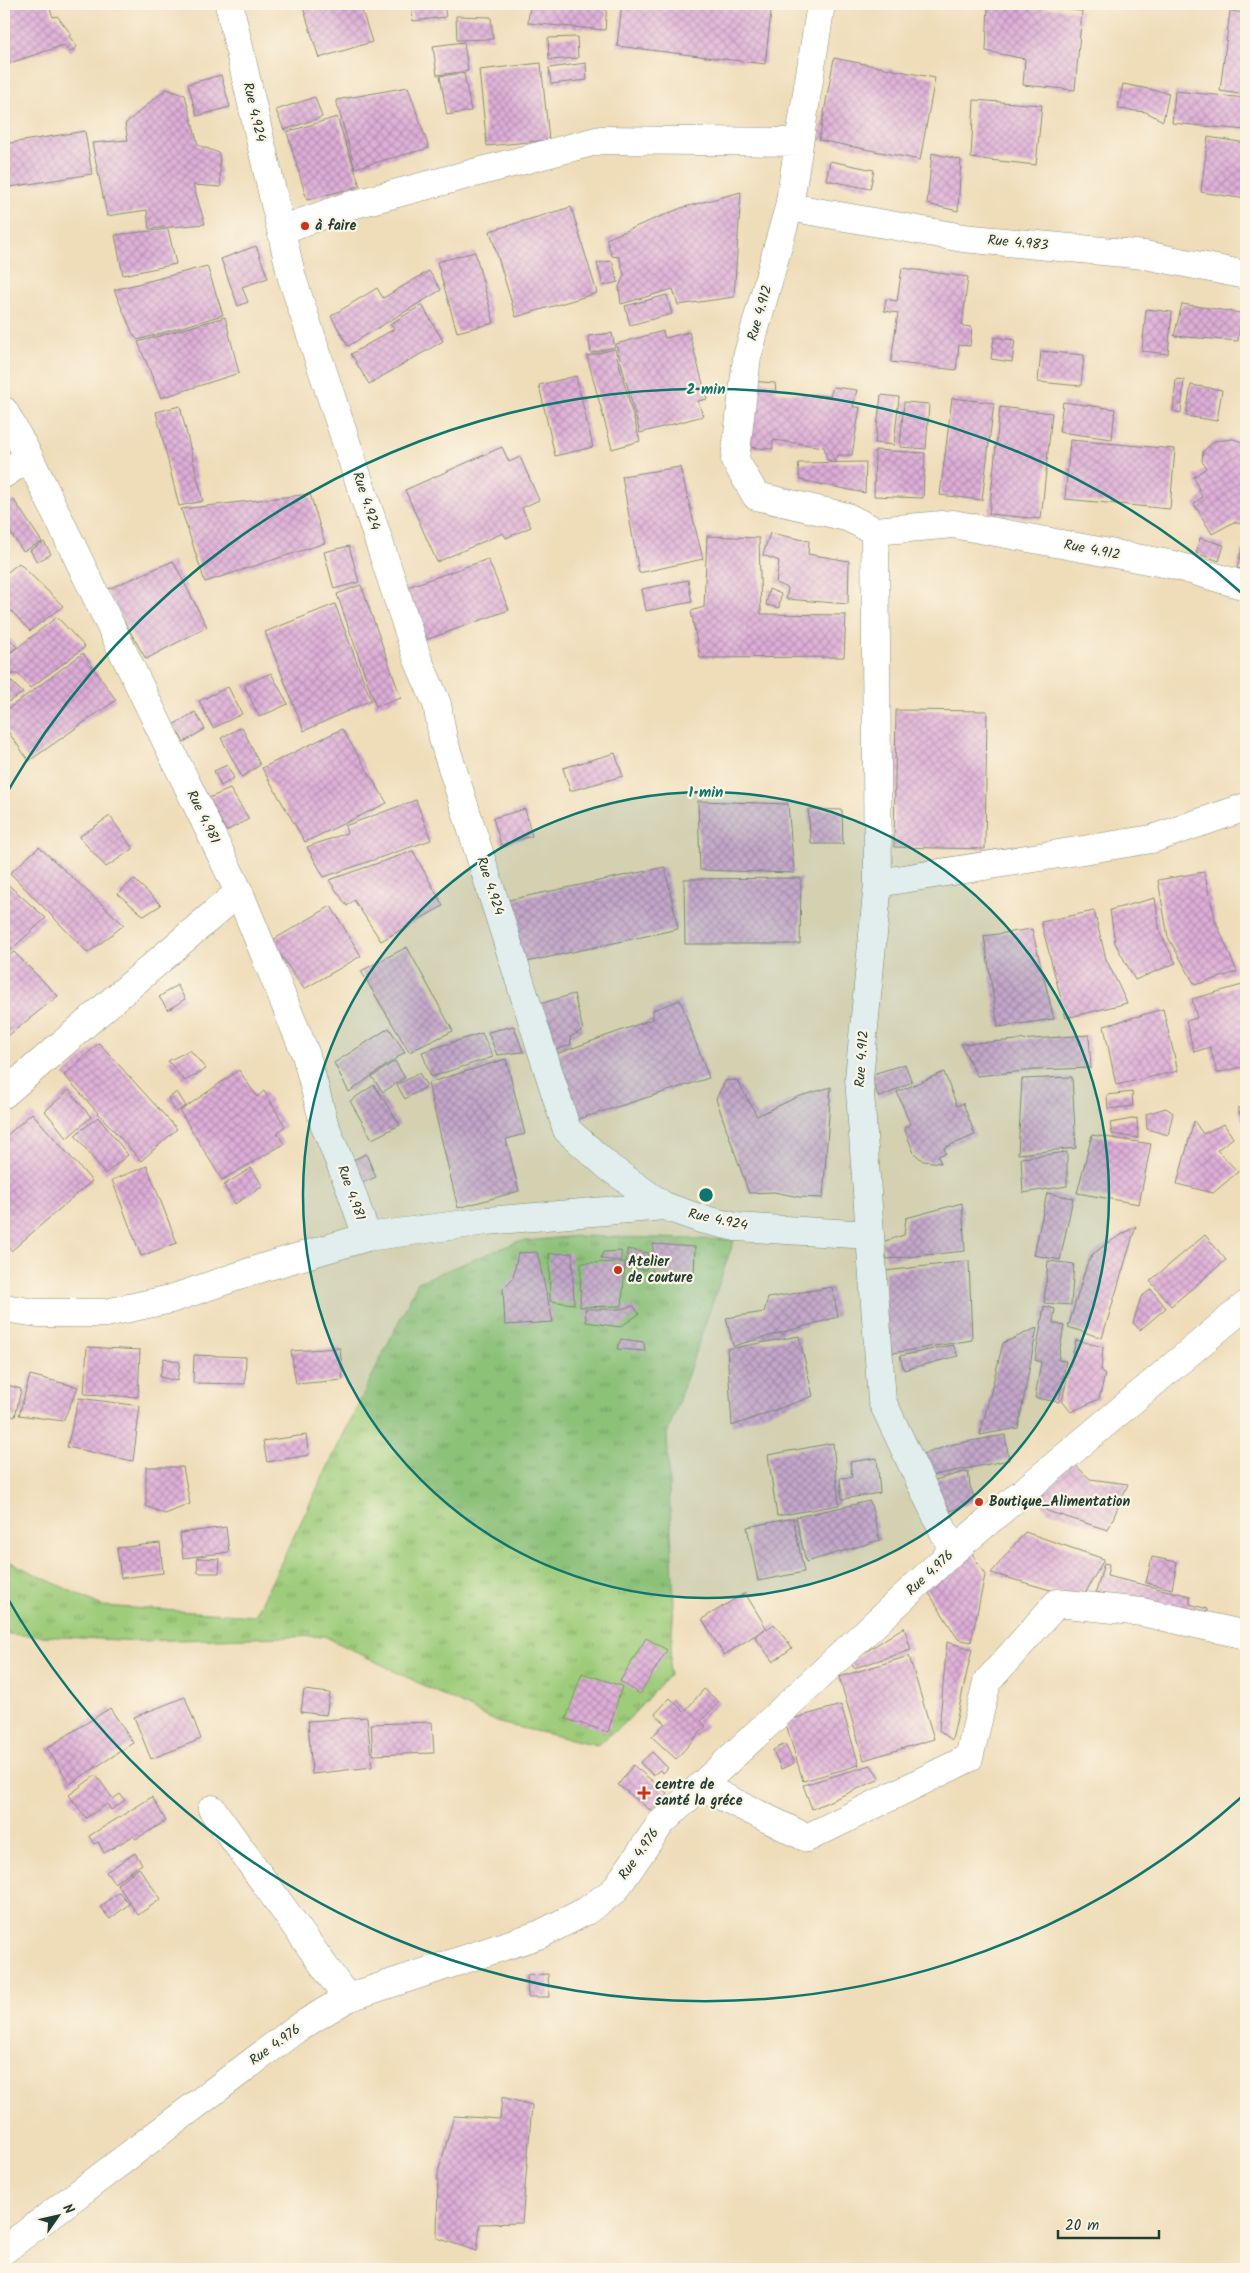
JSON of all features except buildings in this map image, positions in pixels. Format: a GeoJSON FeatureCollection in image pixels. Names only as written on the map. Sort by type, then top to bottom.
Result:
{"type":"FeatureCollection","features":[{"type":"Feature","properties":{"kind":"street","name":"Rue 4.924"},"geometry":{"type":"LineString","coordinates":[[230,4],[292,278],[415,651],[437,704],[443,739],[568,1130],[610,1168],[664,1206],[701,1219],[736,1227],[870,1235]]}},
{"type":"Feature","properties":{"kind":"street","name":"Rue 4.912"},"geometry":{"type":"LineString","coordinates":[[821,4],[789,207],[747,357],[735,460],[756,496],[847,517],[875,531],[953,524],[1174,565],[1246,586]]}},
{"type":"Feature","properties":{"kind":"street"},"geometry":{"type":"LineString","coordinates":[[281,230],[348,206],[600,140],[799,142]]}},
{"type":"Feature","properties":{"kind":"street","name":"Rue 4.983"},"geometry":{"type":"LineString","coordinates":[[789,207],[963,238],[1145,256],[1246,275]]}},
{"type":"Feature","properties":{"kind":"street","name":"Rue 4.981"},"geometry":{"type":"LineString","coordinates":[[4,411],[29,457],[239,892],[306,1055],[324,1123],[350,1188],[367,1238]]}},
{"type":"Feature","properties":{"kind":"street"},"geometry":{"type":"LineString","coordinates":[[4,474],[29,457]]}},
{"type":"Feature","properties":{"kind":"street","name":"Rue 4.912"},"geometry":{"type":"LineString","coordinates":[[870,1235],[859,1078],[878,883],[875,531]]}},
{"type":"Feature","properties":{"kind":"street"},"geometry":{"type":"LineString","coordinates":[[878,883],[1152,840],[1246,807]]}},
{"type":"Feature","properties":{"kind":"street"},"geometry":{"type":"LineString","coordinates":[[6,1086],[239,892]]}},
{"type":"Feature","properties":{"kind":"street"},"geometry":{"type":"LineString","coordinates":[[4,1308],[37,1313],[106,1313],[171,1299],[265,1267],[367,1238],[487,1220],[664,1206]]}},
{"type":"Feature","properties":{"kind":"street"},"geometry":{"type":"LineString","coordinates":[[870,1235],[882,1401],[954,1551]]}},
{"type":"Feature","properties":{"kind":"street","name":"Rue 4.976"},"geometry":{"type":"LineString","coordinates":[[4,2250],[296,2029],[347,1998],[541,1934],[586,1911],[614,1891],[661,1822],[954,1551],[1246,1305]]}},
{"type":"Feature","properties":{"kind":"street"},"geometry":{"type":"LineString","coordinates":[[701,1786],[807,1838],[969,1758],[987,1682],[1057,1603],[1142,1612],[1246,1635]]}},
{"type":"Feature","properties":{"kind":"street"},"geometry":{"type":"LineString","coordinates":[[212,1809],[347,1998]]}},
{"type":"Feature","properties":{"kind":"green space"},"geometry":{"type":"Polygon","coordinates":[[[576,1236],[734,1240],[667,1435],[674,1604],[669,1675],[625,1723],[597,1745],[499,1723],[324,1636],[139,1641],[4,1634],[4,1559],[102,1606],[255,1616],[418,1282],[517,1242],[576,1236]]]}},
{"type":"Feature","properties":{"kind":"place","name":"à faire"},"geometry":{"type":"Point","coordinates":[305,226]}},
{"type":"Feature","properties":{"kind":"place","name":"Atelier de couture"},"geometry":{"type":"Point","coordinates":[618,1270]}},
{"type":"Feature","properties":{"kind":"place","name":"Boutique_Alimentation"},"geometry":{"type":"Point","coordinates":[979,1502]}},
{"type":"Feature","properties":{"kind":"place","name":"centre de santé la gréce"},"geometry":{"type":"Point","coordinates":[644,1793]}}]}
